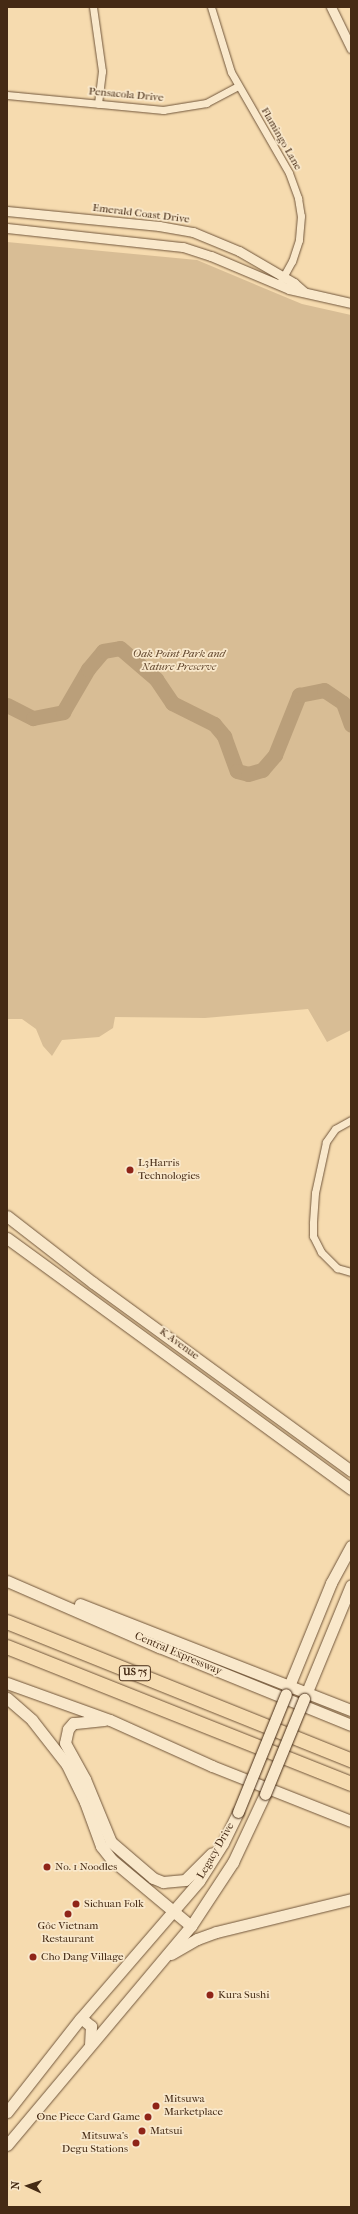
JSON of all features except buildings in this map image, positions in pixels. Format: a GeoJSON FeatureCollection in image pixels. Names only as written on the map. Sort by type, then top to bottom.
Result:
{"type":"FeatureCollection","features":[{"type":"Feature","properties":{"kind":"highway","name":"US 75"},"geometry":{"type":"LineString","coordinates":[[7,1622],[351,1760]]}},
{"type":"Feature","properties":{"kind":"highway","name":"US 75"},"geometry":{"type":"LineString","coordinates":[[7,1647],[351,1784]]}},
{"type":"Feature","properties":{"kind":"main road"},"geometry":{"type":"LineString","coordinates":[[7,1237],[11,1219]]}},
{"type":"Feature","properties":{"kind":"main road","name":"K Avenue"},"geometry":{"type":"LineString","coordinates":[[11,1219],[351,1471]]}},
{"type":"Feature","properties":{"kind":"main road","name":"K Avenue"},"geometry":{"type":"LineString","coordinates":[[7,1237],[351,1489]]}},
{"type":"Feature","properties":{"kind":"main road"},"geometry":{"type":"LineString","coordinates":[[118,1318],[126,1305]]}},
{"type":"Feature","properties":{"kind":"main road","name":"Legacy Drive"},"geometry":{"type":"LineString","coordinates":[[7,2112],[82,2018],[199,1881],[223,1843],[238,1812],[331,1583],[351,1546]]}},
{"type":"Feature","properties":{"kind":"main road"},"geometry":{"type":"LineString","coordinates":[[7,1581],[112,1615],[287,1690],[351,1710]]}},
{"type":"Feature","properties":{"kind":"main road","name":"Central Expressway"},"geometry":{"type":"LineString","coordinates":[[7,1581],[159,1647],[351,1725]]}},
{"type":"Feature","properties":{"kind":"main road"},"geometry":{"type":"LineString","coordinates":[[331,1583],[349,1588]]}},
{"type":"Feature","properties":{"kind":"main road","name":"Legacy Drive"},"geometry":{"type":"LineString","coordinates":[[7,2145],[191,1926],[233,1862],[255,1819],[349,1588]]}},
{"type":"Feature","properties":{"kind":"main road"},"geometry":{"type":"LineString","coordinates":[[7,1682],[110,1720],[212,1766],[351,1821]]}},
{"type":"Feature","properties":{"kind":"main road"},"geometry":{"type":"LineString","coordinates":[[7,1698],[32,1720],[67,1765],[85,1802],[101,1846],[112,1860],[191,1926]]}},
{"type":"Feature","properties":{"kind":"main road"},"geometry":{"type":"LineString","coordinates":[[110,1720],[79,1721],[68,1729],[65,1737],[65,1743],[85,1778],[111,1842],[153,1878],[174,1883],[186,1880],[223,1843]]}},
{"type":"Feature","properties":{"kind":"main road"},"geometry":{"type":"LineString","coordinates":[[163,1958],[208,1934],[351,1899]]}},
{"type":"Feature","properties":{"kind":"main road"},"geometry":{"type":"LineString","coordinates":[[82,2018],[91,2026],[90,2045]]}},
{"type":"Feature","properties":{"kind":"street"},"geometry":{"type":"LineString","coordinates":[[93,7],[102,71],[98,104]]}},
{"type":"Feature","properties":{"kind":"street","name":"Flamingo Lane"},"geometry":{"type":"LineString","coordinates":[[211,7],[220,41],[238,86],[289,173],[298,198],[301,216],[299,240],[279,285]]}},
{"type":"Feature","properties":{"kind":"street"},"geometry":{"type":"LineString","coordinates":[[331,7],[348,38],[351,48]]}},
{"type":"Feature","properties":{"kind":"street","name":"Pensacola Drive"},"geometry":{"type":"LineString","coordinates":[[7,95],[177,110],[206,103],[238,86]]}},
{"type":"Feature","properties":{"kind":"street","name":"Emerald Coast Drive"},"geometry":{"type":"LineString","coordinates":[[7,211],[159,226],[193,232],[218,240],[284,276],[305,292]]}},
{"type":"Feature","properties":{"kind":"street","name":"Emerald Coast Drive"},"geometry":{"type":"LineString","coordinates":[[7,228],[183,248],[211,256],[279,285],[351,303]]}},
{"type":"Feature","properties":{"kind":"street"},"geometry":{"type":"LineString","coordinates":[[351,1120],[335,1129],[326,1142],[315,1193],[313,1222],[314,1236],[321,1252],[337,1268],[351,1272]]}},
{"type":"Feature","properties":{"kind":"green space","name":"Oak Point Park and Nature Preserve"},"geometry":{"type":"Polygon","coordinates":[[[7,242],[197,260],[302,304],[351,315],[351,1030],[327,1042],[308,1009],[205,1018],[115,1017],[113,1028],[99,1037],[62,1040],[52,1056],[43,1046],[36,1029],[22,1019],[7,1019],[7,242]]]}},
{"type":"Feature","properties":{"kind":"waterway"},"geometry":{"type":"LineString","coordinates":[[7,705],[33,718],[63,712],[88,669],[103,651],[120,648],[156,679],[172,703],[214,724],[224,736],[237,771],[248,774],[262,770],[275,755],[299,695],[324,690],[343,703],[351,725]]}},
{"type":"Feature","properties":{"kind":"place","name":"L3Harris Technologies"},"geometry":{"type":"Point","coordinates":[130,1170]}},
{"type":"Feature","properties":{"kind":"place","name":"No. 1 Noodles"},"geometry":{"type":"Point","coordinates":[47,1867]}},
{"type":"Feature","properties":{"kind":"place","name":"Sichuan Folk"},"geometry":{"type":"Point","coordinates":[76,1904]}},
{"type":"Feature","properties":{"kind":"place","name":"Gôc Vietnam Restaurant"},"geometry":{"type":"Point","coordinates":[68,1914]}},
{"type":"Feature","properties":{"kind":"place","name":"Cho Dang Village"},"geometry":{"type":"Point","coordinates":[33,1957]}},
{"type":"Feature","properties":{"kind":"place","name":"Kura Sushi"},"geometry":{"type":"Point","coordinates":[210,1995]}},
{"type":"Feature","properties":{"kind":"place","name":"Mitsuwa Marketplace"},"geometry":{"type":"Point","coordinates":[156,2106]}},
{"type":"Feature","properties":{"kind":"place","name":"One Piece Card Game"},"geometry":{"type":"Point","coordinates":[148,2117]}},
{"type":"Feature","properties":{"kind":"place","name":"Matsui"},"geometry":{"type":"Point","coordinates":[142,2131]}},
{"type":"Feature","properties":{"kind":"place","name":"Mitsuwa’s Degu Stations"},"geometry":{"type":"Point","coordinates":[136,2143]}}]}
